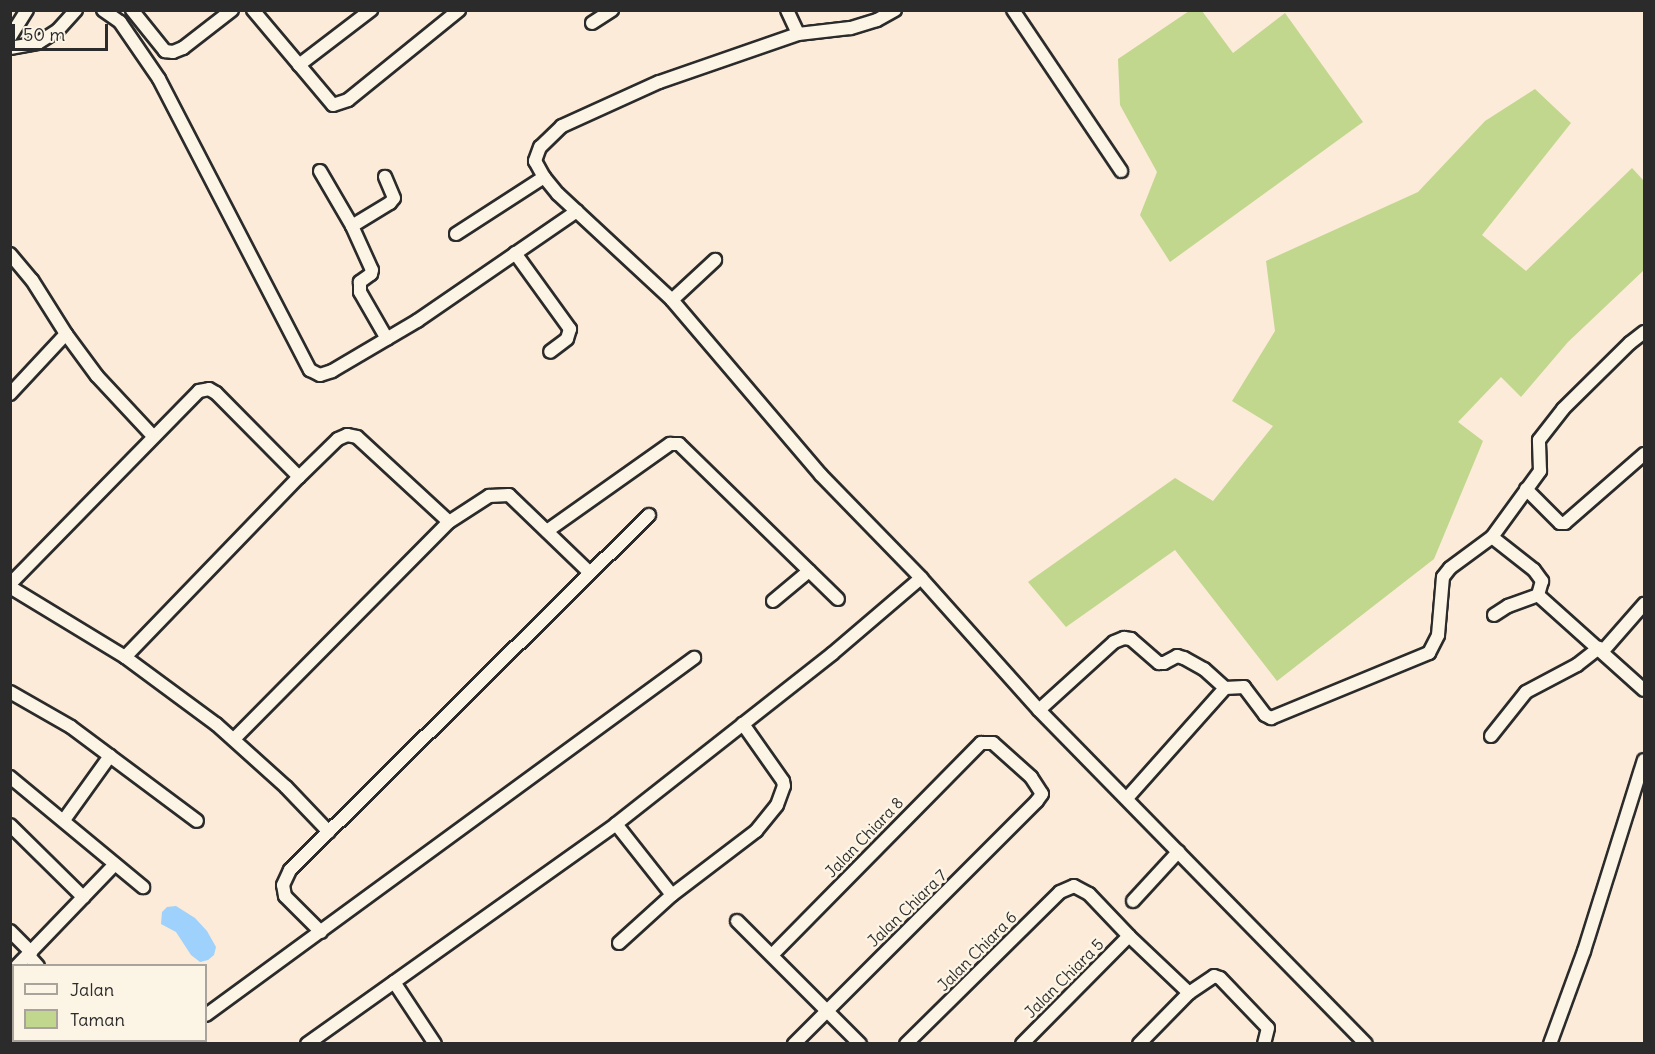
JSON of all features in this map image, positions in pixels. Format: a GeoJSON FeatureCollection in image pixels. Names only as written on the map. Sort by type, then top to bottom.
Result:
{"type":"FeatureCollection","features":[{"type":"Feature","properties":{"kind":"street"},"geometry":{"type":"LineString","coordinates":[[10,37],[27,10]]}},
{"type":"Feature","properties":{"kind":"street"},"geometry":{"type":"LineString","coordinates":[[10,48],[38,43],[58,30],[76,10]]}},
{"type":"Feature","properties":{"kind":"street"},"geometry":{"type":"LineString","coordinates":[[104,10],[120,22],[169,96],[310,370],[320,375],[332,371],[387,339],[577,211]]}},
{"type":"Feature","properties":{"kind":"street"},"geometry":{"type":"LineString","coordinates":[[132,10],[165,51],[173,52],[183,48],[232,10]]}},
{"type":"Feature","properties":{"kind":"street"},"geometry":{"type":"LineString","coordinates":[[253,10],[333,105],[343,103],[459,10]]}},
{"type":"Feature","properties":{"kind":"street"},"geometry":{"type":"LineString","coordinates":[[299,65],[371,10]]}},
{"type":"Feature","properties":{"kind":"street"},"geometry":{"type":"LineString","coordinates":[[592,23],[612,10]]}},
{"type":"Feature","properties":{"kind":"street"},"geometry":{"type":"LineString","coordinates":[[788,10],[798,34]]}},
{"type":"Feature","properties":{"kind":"street"},"geometry":{"type":"LineString","coordinates":[[895,10],[878,20],[850,28],[798,34],[659,82],[562,126],[540,147],[535,160],[544,177],[577,211],[672,300],[821,475],[921,578],[1039,710],[1128,797],[1178,852],[1366,1044]]}},
{"type":"Feature","properties":{"kind":"street"},"geometry":{"type":"LineString","coordinates":[[1013,10],[1121,171]]}},
{"type":"Feature","properties":{"kind":"street"},"geometry":{"type":"LineString","coordinates":[[320,171],[352,226],[372,270],[371,274],[360,282],[360,292],[387,339]]}},
{"type":"Feature","properties":{"kind":"street"},"geometry":{"type":"LineString","coordinates":[[352,226],[390,203],[393,198],[386,177]]}},
{"type":"Feature","properties":{"kind":"street"},"geometry":{"type":"LineString","coordinates":[[456,234],[544,177]]}},
{"type":"Feature","properties":{"kind":"street"},"geometry":{"type":"LineString","coordinates":[[515,253],[570,329],[567,339],[550,352]]}},
{"type":"Feature","properties":{"kind":"street"},"geometry":{"type":"LineString","coordinates":[[10,254],[49,304],[66,334],[117,400],[153,436]]}},
{"type":"Feature","properties":{"kind":"street"},"geometry":{"type":"LineString","coordinates":[[672,300],[715,260]]}},
{"type":"Feature","properties":{"kind":"street"},"geometry":{"type":"LineString","coordinates":[[1039,710],[1114,642],[1124,638],[1131,639],[1159,663],[1164,663],[1177,656],[1204,669],[1226,688],[1244,687],[1265,715],[1271,718],[1369,680],[1429,653],[1438,635],[1443,577],[1450,568],[1492,537],[1540,471],[1539,440],[1550,425],[1588,382],[1644,332]]}},
{"type":"Feature","properties":{"kind":"street"},"geometry":{"type":"LineString","coordinates":[[10,394],[66,334]]}},
{"type":"Feature","properties":{"kind":"street"},"geometry":{"type":"LineString","coordinates":[[299,477],[216,393],[209,389],[200,391],[153,436],[10,585],[125,657],[234,739],[286,787],[329,832]]}},
{"type":"Feature","properties":{"kind":"street"},"geometry":{"type":"LineString","coordinates":[[125,657],[299,477],[338,439],[347,435],[357,437],[449,522]]}},
{"type":"Feature","properties":{"kind":"street"},"geometry":{"type":"LineString","coordinates":[[547,531],[670,444],[679,444],[838,599]]}},
{"type":"Feature","properties":{"kind":"street"},"geometry":{"type":"LineString","coordinates":[[1526,489],[1560,522],[1565,523],[1644,454]]}},
{"type":"Feature","properties":{"kind":"street"},"geometry":{"type":"LineString","coordinates":[[234,739],[449,522],[489,496],[501,493],[510,495],[590,573]]}},
{"type":"Feature","properties":{"kind":"street"},"geometry":{"type":"LineString","coordinates":[[321,932],[285,896],[283,885],[290,870],[648,515]]}},
{"type":"Feature","properties":{"kind":"street"},"geometry":{"type":"LineString","coordinates":[[1492,537],[1534,570],[1542,581],[1538,595]]}},
{"type":"Feature","properties":{"kind":"street"},"geometry":{"type":"LineString","coordinates":[[773,601],[809,572]]}},
{"type":"Feature","properties":{"kind":"street"},"geometry":{"type":"LineString","coordinates":[[307,1044],[616,824],[743,724],[921,578]]}},
{"type":"Feature","properties":{"kind":"street"},"geometry":{"type":"LineString","coordinates":[[1494,615],[1508,606],[1538,595]]}},
{"type":"Feature","properties":{"kind":"street"},"geometry":{"type":"LineString","coordinates":[[1538,595],[1644,690]]}},
{"type":"Feature","properties":{"kind":"street"},"geometry":{"type":"LineString","coordinates":[[1491,736],[1526,692],[1601,650],[1644,604]]}},
{"type":"Feature","properties":{"kind":"street"},"geometry":{"type":"LineString","coordinates":[[207,1014],[694,658]]}},
{"type":"Feature","properties":{"kind":"street"},"geometry":{"type":"LineString","coordinates":[[1128,797],[1226,688]]}},
{"type":"Feature","properties":{"kind":"street"},"geometry":{"type":"LineString","coordinates":[[10,692],[71,727],[196,821]]}},
{"type":"Feature","properties":{"kind":"street"},"geometry":{"type":"LineString","coordinates":[[619,943],[672,895],[756,831],[777,805],[783,781],[743,724]]}},
{"type":"Feature","properties":{"kind":"street","name":"Jalan Chiara 7"},"geometry":{"type":"LineString","coordinates":[[794,1044],[1017,824],[1042,794],[1031,777],[993,743],[981,743]]}},
{"type":"Feature","properties":{"kind":"street","name":"Jalan Chiara 8"},"geometry":{"type":"LineString","coordinates":[[772,955],[981,743]]}},
{"type":"Feature","properties":{"kind":"street"},"geometry":{"type":"LineString","coordinates":[[64,820],[110,756]]}},
{"type":"Feature","properties":{"kind":"street"},"geometry":{"type":"LineString","coordinates":[[1550,1044],[1587,940],[1644,759]]}},
{"type":"Feature","properties":{"kind":"street"},"geometry":{"type":"LineString","coordinates":[[10,777],[143,887]]}},
{"type":"Feature","properties":{"kind":"street"},"geometry":{"type":"LineString","coordinates":[[616,824],[672,895]]}},
{"type":"Feature","properties":{"kind":"street"},"geometry":{"type":"LineString","coordinates":[[10,825],[83,897]]}},
{"type":"Feature","properties":{"kind":"street"},"geometry":{"type":"LineString","coordinates":[[1133,901],[1178,852]]}},
{"type":"Feature","properties":{"kind":"street"},"geometry":{"type":"LineString","coordinates":[[19,964],[116,864]]}},
{"type":"Feature","properties":{"kind":"street","name":"Jalan Chiara 6"},"geometry":{"type":"LineString","coordinates":[[906,1044],[1060,892],[1074,886],[1089,894],[1129,936]]}},
{"type":"Feature","properties":{"kind":"street"},"geometry":{"type":"LineString","coordinates":[[737,921],[860,1044]]}},
{"type":"Feature","properties":{"kind":"street"},"geometry":{"type":"LineString","coordinates":[[10,931],[36,964]]}},
{"type":"Feature","properties":{"kind":"street"},"geometry":{"type":"LineString","coordinates":[[1129,936],[1189,993]]}},
{"type":"Feature","properties":{"kind":"street","name":"Jalan Chiara 5"},"geometry":{"type":"LineString","coordinates":[[1022,1044],[1129,936]]}},
{"type":"Feature","properties":{"kind":"street"},"geometry":{"type":"LineString","coordinates":[[1139,1044],[1189,993],[1214,976],[1220,978],[1268,1028],[1264,1044]]}},
{"type":"Feature","properties":{"kind":"street"},"geometry":{"type":"LineString","coordinates":[[394,982],[435,1044]]}},
{"type":"Feature","properties":{"kind":"green space"},"geometry":{"type":"Polygon","coordinates":[[[1189,11],[1202,11],[1233,53],[1285,13],[1363,122],[1170,262],[1140,215],[1157,172],[1120,105],[1118,59],[1189,11]]]}},
{"type":"Feature","properties":{"kind":"green space"},"geometry":{"type":"Polygon","coordinates":[[[1535,89],[1571,123],[1482,235],[1526,271],[1632,168],[1644,181],[1644,270],[1568,342],[1521,397],[1501,377],[1458,422],[1483,441],[1434,559],[1277,681],[1175,550],[1066,627],[1028,582],[1175,478],[1213,501],[1273,426],[1232,401],[1275,331],[1266,261],[1418,192],[1485,121],[1535,89]]]}},
{"type":"Feature","properties":{"kind":"water"},"geometry":{"type":"Polygon","coordinates":[[[176,906],[195,918],[207,931],[216,947],[214,955],[208,960],[200,962],[191,955],[176,932],[161,924],[162,912],[167,907],[176,906]]]}}]}
